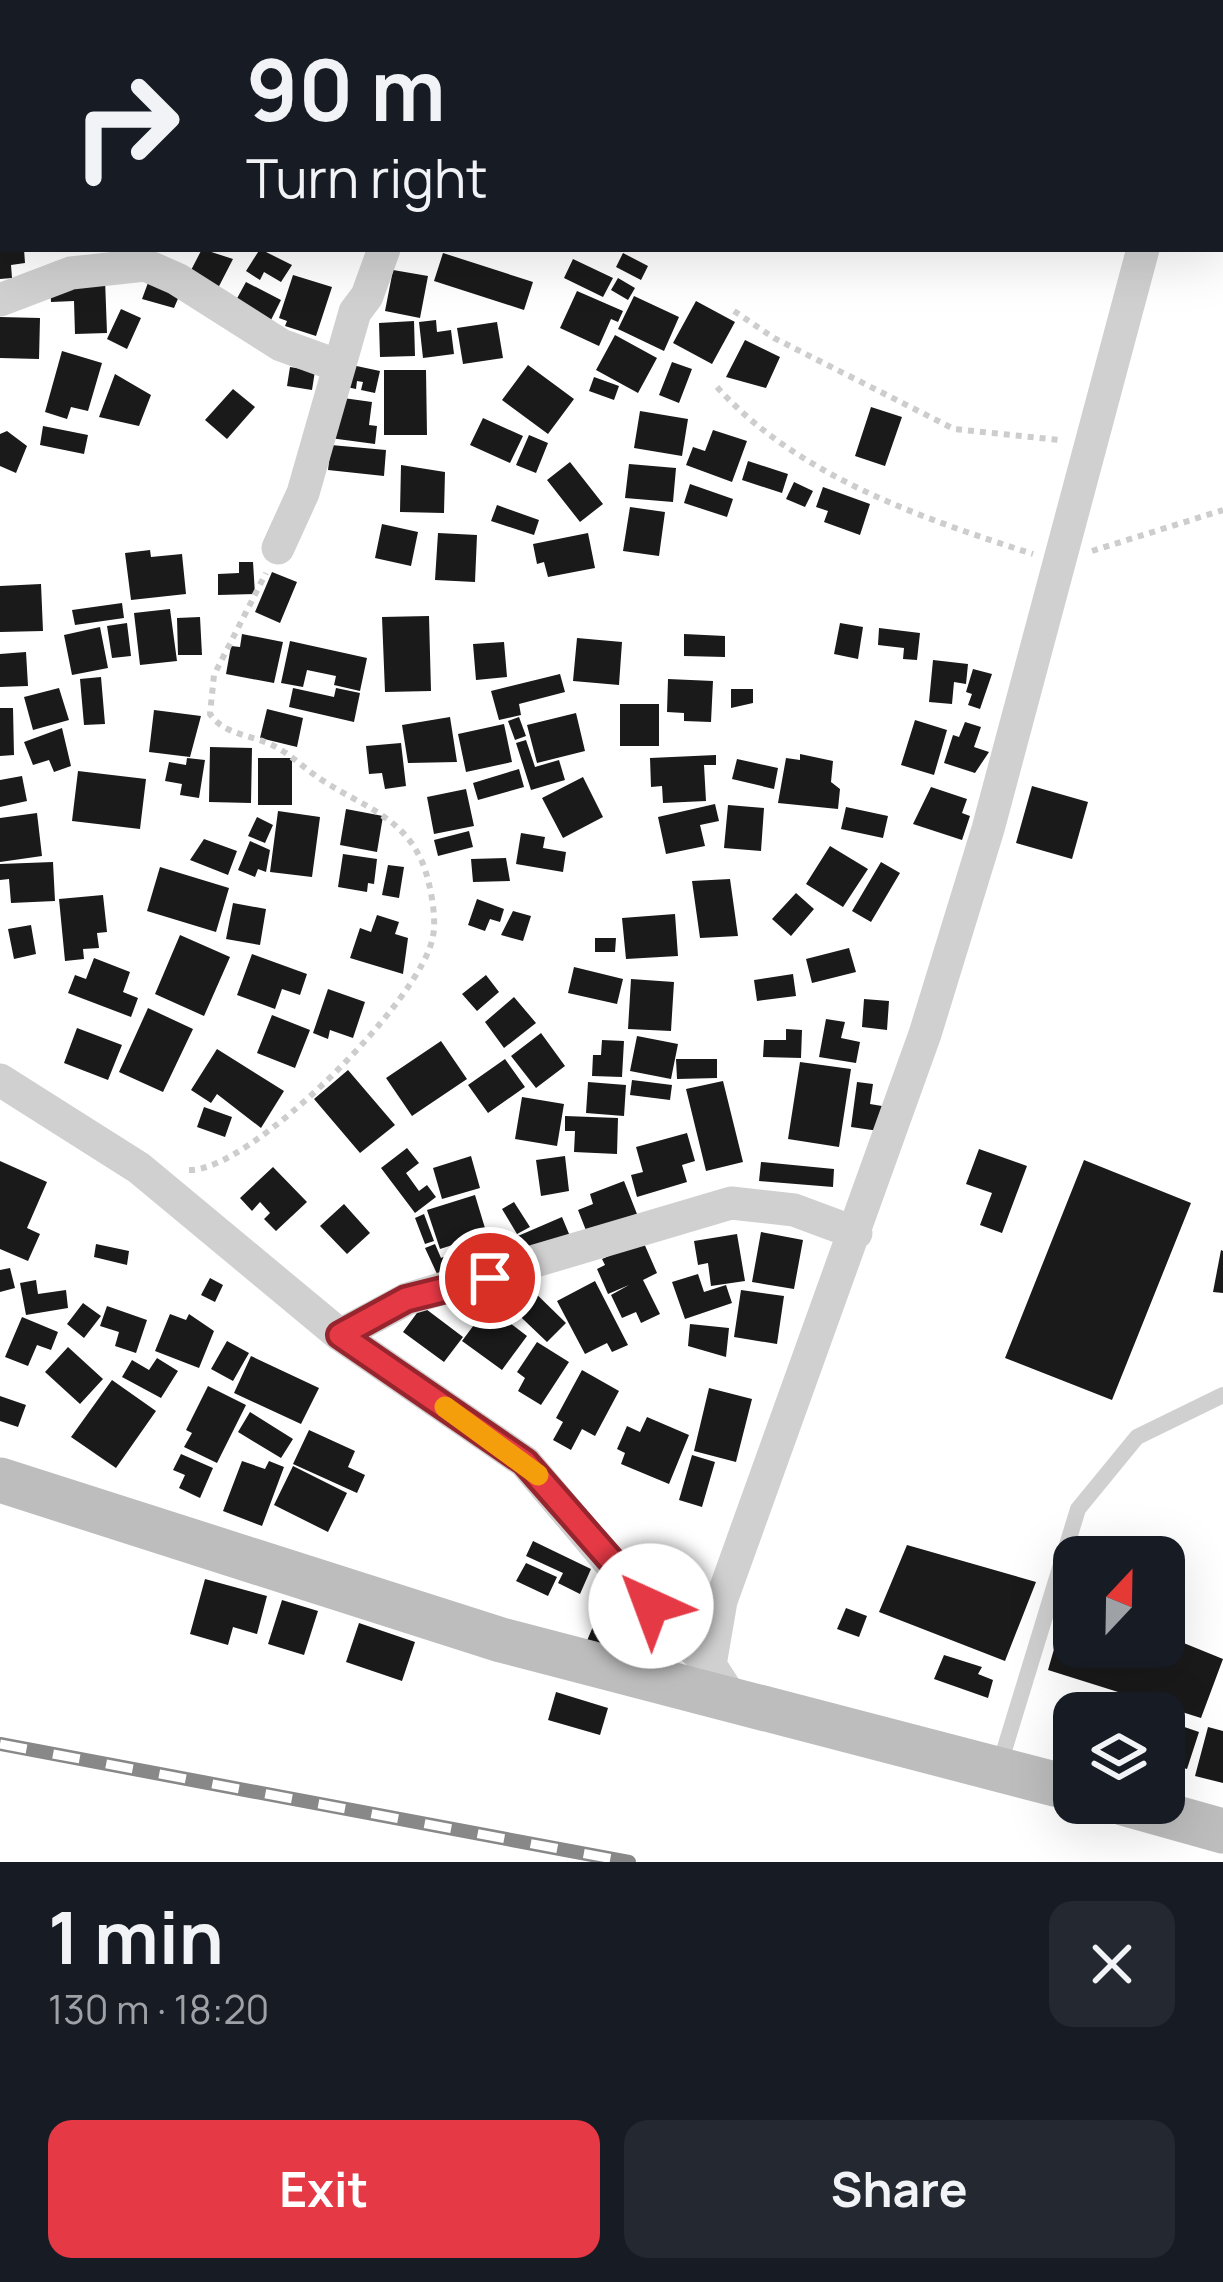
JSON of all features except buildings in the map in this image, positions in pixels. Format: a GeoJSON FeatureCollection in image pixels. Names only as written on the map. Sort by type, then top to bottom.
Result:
{"type":"FeatureCollection","features":[{"type":"Feature","properties":{"kind":"street"},"geometry":{"type":"LineString","coordinates":[[278,548],[303,493],[339,366],[383,252]]}},
{"type":"Feature","properties":{"kind":"street"},"geometry":{"type":"LineString","coordinates":[[720,1682],[721,1601],[856,1233],[988,829],[1142,252]]}},
{"type":"Feature","properties":{"kind":"street"},"geometry":{"type":"LineString","coordinates":[[0,300],[70,273],[145,266],[177,279],[281,345],[339,366]]}},
{"type":"Feature","properties":{"kind":"street"},"geometry":{"type":"LineString","coordinates":[[0,1080],[139,1168],[340,1335],[525,1462],[622,1577],[720,1682]]}},
{"type":"Feature","properties":{"kind":"street"},"geometry":{"type":"LineString","coordinates":[[340,1335],[406,1299],[731,1203],[794,1210],[856,1233]]}},
{"type":"Feature","properties":{"kind":"street"},"geometry":{"type":"LineString","coordinates":[[0,1480],[501,1640],[720,1682],[1053,1783]]}},
{"type":"Feature","properties":{"kind":"street"},"geometry":{"type":"LineString","coordinates":[[1185,1820],[1223,1831]]}},
{"type":"Feature","properties":{"kind":"lane"},"geometry":{"type":"LineString","coordinates":[[999,1768],[1078,1509],[1136,1437],[1223,1395]]}},
{"type":"Feature","properties":{"kind":"path"},"geometry":{"type":"LineString","coordinates":[[734,310],[774,338],[954,429],[1092,446]]}},
{"type":"Feature","properties":{"kind":"path"},"geometry":{"type":"LineString","coordinates":[[717,387],[746,420],[808,463],[972,534],[1058,561],[1223,510]]}},
{"type":"Feature","properties":{"kind":"path"},"geometry":{"type":"LineString","coordinates":[[139,1168],[210,1170],[237,1155],[356,1054],[411,984],[434,935],[423,864],[393,821],[272,744],[230,730],[210,714],[214,675],[278,548]]}},
{"type":"Feature","properties":{"kind":"railway"},"geometry":{"type":"LineString","coordinates":[[0,1744],[629,1862]]}},
{"type":"Feature","properties":{"kind":"slow traffic"},"geometry":{"type":"LineString","coordinates":[[445,1407],[538,1475]]}},
{"type":"Feature","properties":{"kind":"route"},"geometry":{"type":"LineString","coordinates":[[490,1278],[406,1299],[340,1335],[525,1462],[651,1606]]}}]}
